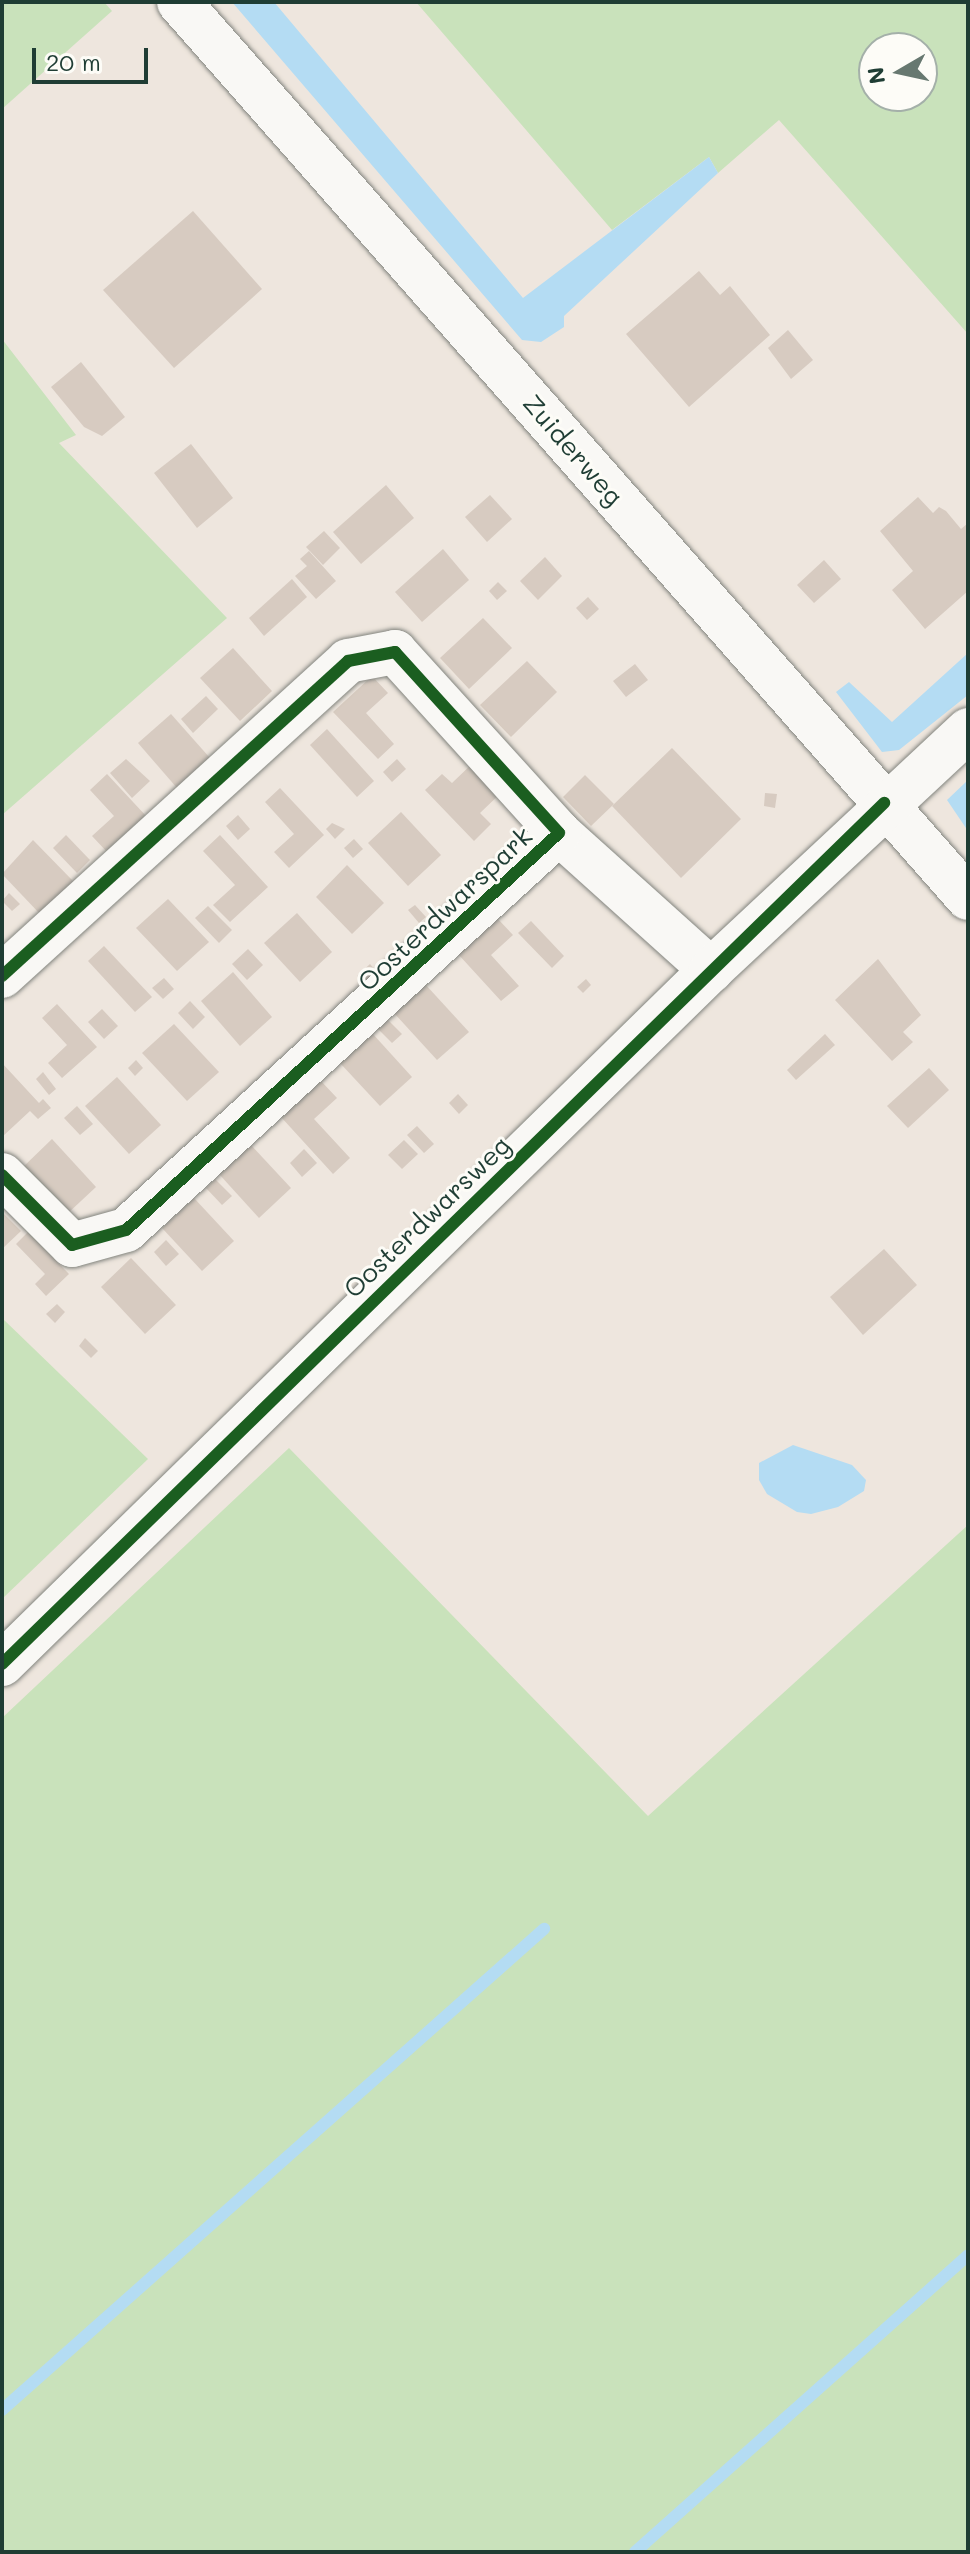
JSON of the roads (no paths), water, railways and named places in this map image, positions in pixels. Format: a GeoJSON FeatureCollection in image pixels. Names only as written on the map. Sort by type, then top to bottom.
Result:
{"type":"FeatureCollection","features":[{"type":"Feature","properties":{"kind":"street","name":"Zuiderweg"},"geometry":{"type":"LineString","coordinates":[[179,2],[968,898]]}},
{"type":"Feature","properties":{"kind":"street","name":"Oosterdwarspark"},"geometry":{"type":"LineString","coordinates":[[2,976],[348,661],[395,652],[559,833],[711,970]]}},
{"type":"Feature","properties":{"kind":"street","name":"Oosterdwarsweg"},"geometry":{"type":"LineString","coordinates":[[2,1664],[711,970],[884,803],[968,730]]}},
{"type":"Feature","properties":{"kind":"street","name":"Oosterdwarspark"},"geometry":{"type":"LineString","coordinates":[[2,1175],[72,1245],[126,1230],[559,833]]}},
{"type":"Feature","properties":{"kind":"water"},"geometry":{"type":"Polygon","coordinates":[[[232,2],[274,2],[523,298],[709,157],[718,173],[564,316],[564,327],[541,342],[522,340],[232,2]]]}},
{"type":"Feature","properties":{"kind":"water"},"geometry":{"type":"Polygon","coordinates":[[[968,653],[968,695],[899,750],[882,752],[836,692],[849,682],[892,722],[968,653]]]}},
{"type":"Feature","properties":{"kind":"water"},"geometry":{"type":"Polygon","coordinates":[[[968,780],[968,831],[947,800],[968,780]]]}},
{"type":"Feature","properties":{"kind":"water"},"geometry":{"type":"Polygon","coordinates":[[[793,1445],[852,1465],[866,1480],[864,1491],[838,1507],[811,1514],[797,1512],[767,1494],[759,1480],[759,1463],[793,1445]]]}},
{"type":"Feature","properties":{"kind":"waterway"},"geometry":{"type":"LineString","coordinates":[[2,2410],[544,1929]]}},
{"type":"Feature","properties":{"kind":"waterway"},"geometry":{"type":"LineString","coordinates":[[635,2552],[968,2255]]}}]}
